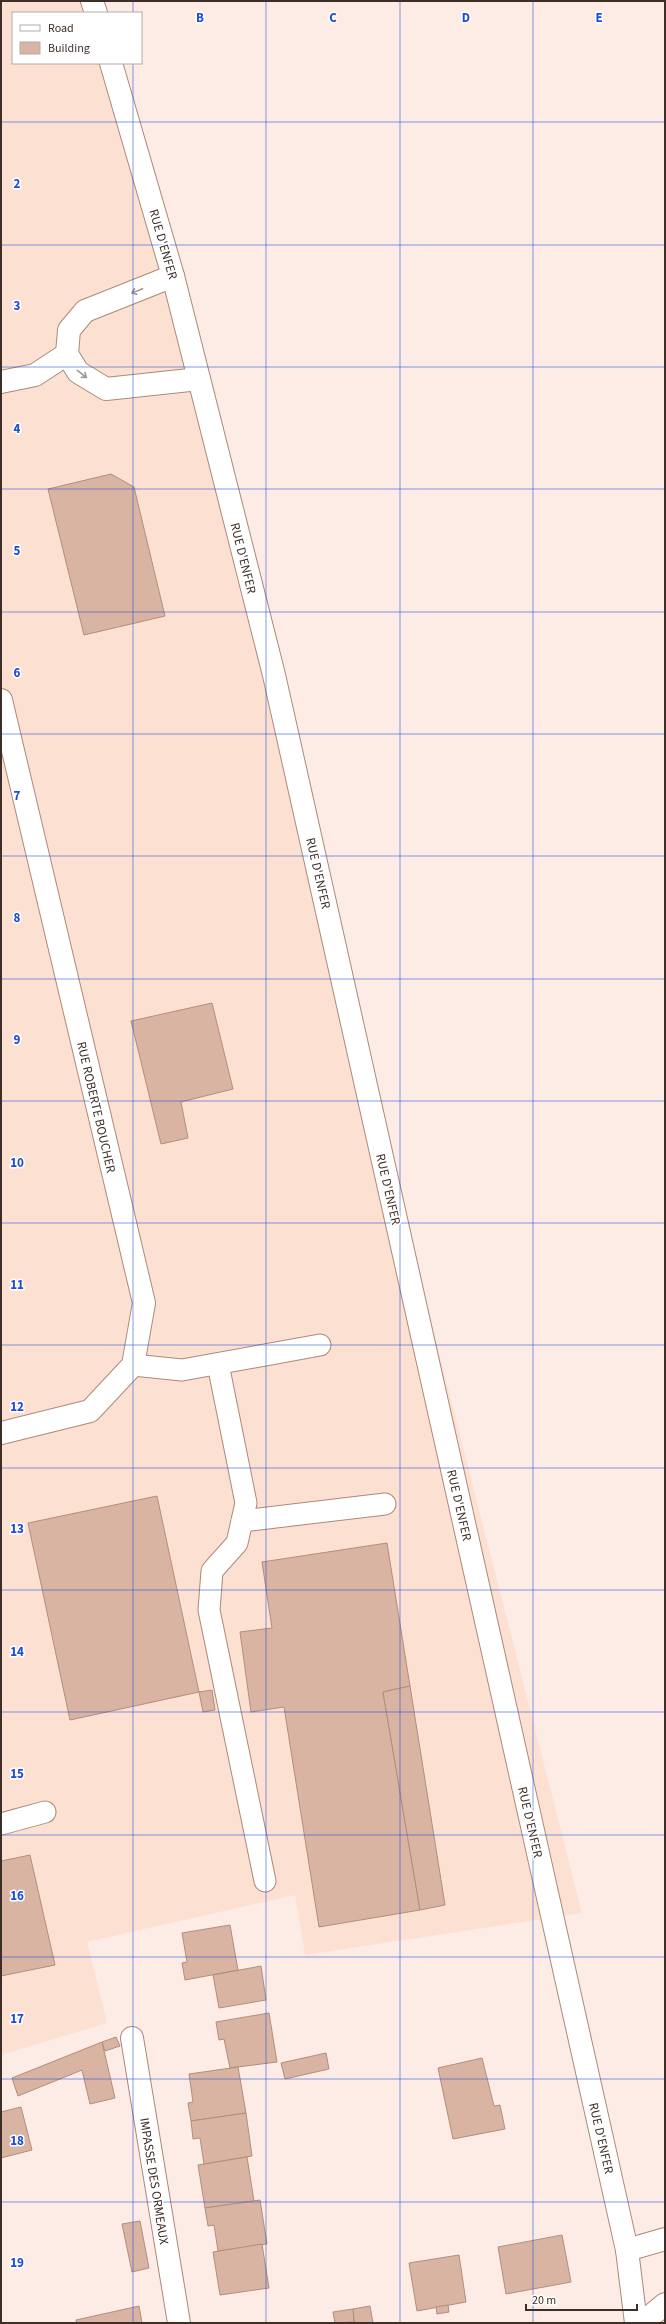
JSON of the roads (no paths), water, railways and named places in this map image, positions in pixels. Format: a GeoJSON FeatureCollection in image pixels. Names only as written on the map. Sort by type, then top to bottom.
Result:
{"type":"FeatureCollection","features":[{"type":"Feature","properties":{"kind":"street"},"geometry":{"type":"LineString","coordinates":[[92,1],[96,12]]}},
{"type":"Feature","properties":{"kind":"street","name":"RUE D'ENFER"},"geometry":{"type":"LineString","coordinates":[[110,64],[173,276],[274,675],[627,2250],[636,2323]]}},
{"type":"Feature","properties":{"kind":"street"},"geometry":{"type":"LineString","coordinates":[[173,276],[85,311],[69,330],[67,354],[78,372],[106,389],[199,379]]}},
{"type":"Feature","properties":{"kind":"street"},"geometry":{"type":"LineString","coordinates":[[1,382],[35,375],[67,354]]}},
{"type":"Feature","properties":{"kind":"street","name":"RUE ROBERTE BOUCHER"},"geometry":{"type":"LineString","coordinates":[[1,700],[144,1303],[133,1365]]}},
{"type":"Feature","properties":{"kind":"street"},"geometry":{"type":"LineString","coordinates":[[1,1433],[90,1411],[133,1365]]}},
{"type":"Feature","properties":{"kind":"street","name":"IMPASSE DES ORMEAUX"},"geometry":{"type":"LineString","coordinates":[[132,2038],[179,2323]]}},
{"type":"Feature","properties":{"kind":"street"},"geometry":{"type":"LineString","coordinates":[[627,2250],[665,2239]]}},
{"type":"Feature","properties":{"kind":"street"},"geometry":{"type":"LineString","coordinates":[[642,2323],[665,2304]]}},
{"type":"Feature","properties":{"kind":"lane"},"geometry":{"type":"LineString","coordinates":[[133,1365],[182,1370],[320,1345]]}},
{"type":"Feature","properties":{"kind":"lane"},"geometry":{"type":"LineString","coordinates":[[218,1364],[246,1503],[237,1543],[212,1572],[209,1610],[265,1881]]}},
{"type":"Feature","properties":{"kind":"lane"},"geometry":{"type":"LineString","coordinates":[[242,1521],[385,1504]]}},
{"type":"Feature","properties":{"kind":"lane"},"geometry":{"type":"LineString","coordinates":[[1,1824],[46,1812]]}}]}
